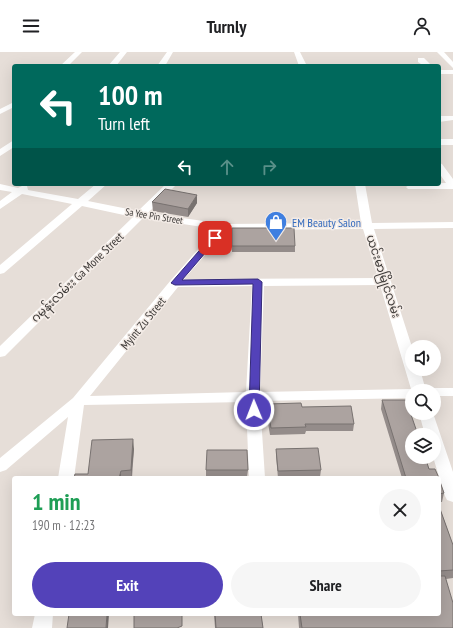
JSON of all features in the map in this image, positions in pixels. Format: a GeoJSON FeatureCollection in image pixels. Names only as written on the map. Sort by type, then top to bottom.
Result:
{"type":"FeatureCollection","features":[{"type":"Feature","properties":{"kind":"street"},"geometry":{"type":"LineString","coordinates":[[66,64],[79,52]]}},
{"type":"Feature","properties":{"kind":"street"},"geometry":{"type":"LineString","coordinates":[[114,64],[124,52]]}},
{"type":"Feature","properties":{"kind":"street"},"geometry":{"type":"LineString","coordinates":[[162,64],[170,52]]}},
{"type":"Feature","properties":{"kind":"street"},"geometry":{"type":"LineString","coordinates":[[297,52],[302,64]]}},
{"type":"Feature","properties":{"kind":"street"},"geometry":{"type":"LineString","coordinates":[[440,52],[453,66]]}},
{"type":"Feature","properties":{"kind":"street"},"geometry":{"type":"LineString","coordinates":[[422,60],[426,64]]}},
{"type":"Feature","properties":{"kind":"street"},"geometry":{"type":"LineString","coordinates":[[441,72],[453,72]]}},
{"type":"Feature","properties":{"kind":"street"},"geometry":{"type":"LineString","coordinates":[[0,112],[12,105]]}},
{"type":"Feature","properties":{"kind":"street"},"geometry":{"type":"LineString","coordinates":[[441,119],[453,118]]}},
{"type":"Feature","properties":{"kind":"street"},"geometry":{"type":"LineString","coordinates":[[441,142],[453,142]]}},
{"type":"Feature","properties":{"kind":"street"},"geometry":{"type":"LineString","coordinates":[[0,153],[12,144]]}},
{"type":"Feature","properties":{"kind":"street"},"geometry":{"type":"LineString","coordinates":[[441,169],[453,186]]}},
{"type":"Feature","properties":{"kind":"street"},"geometry":{"type":"LineString","coordinates":[[0,206],[26,186]]}},
{"type":"Feature","properties":{"kind":"street"},"geometry":{"type":"LineString","coordinates":[[0,271],[100,186]]}},
{"type":"Feature","properties":{"kind":"street","name":"ဂမုန်းလမ်းး Ga Mone Street"},"geometry":{"type":"LineString","coordinates":[[0,353],[170,186]]}},
{"type":"Feature","properties":{"kind":"street","name":"ယင်းမာမြိုင်လမ်း"},"geometry":{"type":"LineString","coordinates":[[360,186],[367,224],[405,345]]}},
{"type":"Feature","properties":{"kind":"street"},"geometry":{"type":"LineString","coordinates":[[411,187],[453,186]]}},
{"type":"Feature","properties":{"kind":"street","name":"Sa Yee Pin Street"},"geometry":{"type":"LineString","coordinates":[[0,187],[140,215],[224,227],[367,224],[453,225]]}},
{"type":"Feature","properties":{"kind":"street","name":"Myint Zu Street"},"geometry":{"type":"LineString","coordinates":[[0,466],[78,402],[175,283],[224,227]]}},
{"type":"Feature","properties":{"kind":"street"},"geometry":{"type":"LineString","coordinates":[[175,283],[386,281]]}},
{"type":"Feature","properties":{"kind":"street"},"geometry":{"type":"LineString","coordinates":[[257,476],[253,396],[258,282]]}},
{"type":"Feature","properties":{"kind":"street"},"geometry":{"type":"LineString","coordinates":[[441,392],[453,392]]}},
{"type":"Feature","properties":{"kind":"street"},"geometry":{"type":"LineString","coordinates":[[66,476],[78,402],[253,396],[405,393]]}},
{"type":"Feature","properties":{"kind":"street"},"geometry":{"type":"LineString","coordinates":[[441,458],[453,496]]}},
{"type":"Feature","properties":{"kind":"street"},"geometry":{"type":"LineString","coordinates":[[42,628],[44,616]]}},
{"type":"Feature","properties":{"kind":"building"},"geometry":{"type":"Polygon","coordinates":[[[165,189],[197,195],[188,209],[152,202],[165,189]]]}},
{"type":"Feature","properties":{"kind":"building"},"geometry":{"type":"Polygon","coordinates":[[[232,228],[294,228],[295,246],[232,246],[232,228]]]}},
{"type":"Feature","properties":{"kind":"building"},"geometry":{"type":"Polygon","coordinates":[[[382,400],[405,400],[405,420],[413,420],[416,428],[405,428],[405,464],[427,464],[429,469],[435,469],[438,476],[405,476],[382,400]]]}},
{"type":"Feature","properties":{"kind":"building"},"geometry":{"type":"Polygon","coordinates":[[[301,403],[302,407],[351,406],[354,424],[305,424],[306,427],[271,428],[267,404],[301,403]]]}},
{"type":"Feature","properties":{"kind":"building"},"geometry":{"type":"Polygon","coordinates":[[[133,439],[131,470],[121,471],[120,476],[74,476],[75,474],[88,474],[92,440],[133,439]]]}},
{"type":"Feature","properties":{"kind":"building"},"geometry":{"type":"Polygon","coordinates":[[[318,448],[321,470],[278,471],[276,449],[318,448]]]}},
{"type":"Feature","properties":{"kind":"building"},"geometry":{"type":"Polygon","coordinates":[[[207,450],[247,450],[248,470],[206,470],[207,450]]]}},
{"type":"Feature","properties":{"kind":"building"},"geometry":{"type":"Polygon","coordinates":[[[441,485],[444,493],[441,494],[441,485]]]}},
{"type":"Feature","properties":{"kind":"building"},"geometry":{"type":"Polygon","coordinates":[[[441,512],[453,545],[453,570],[441,571],[441,512]]]}},
{"type":"Feature","properties":{"kind":"building"},"geometry":{"type":"Polygon","coordinates":[[[441,576],[445,576],[453,603],[453,628],[302,628],[300,616],[441,616],[441,576]]]}},
{"type":"Feature","properties":{"kind":"building"},"geometry":{"type":"Polygon","coordinates":[[[69,616],[107,616],[106,628],[67,628],[69,616]]]}},
{"type":"Feature","properties":{"kind":"building"},"geometry":{"type":"Polygon","coordinates":[[[134,616],[182,616],[182,626],[177,628],[134,628],[134,616]]]}},
{"type":"Feature","properties":{"kind":"building"},"geometry":{"type":"Polygon","coordinates":[[[215,616],[261,616],[263,628],[216,628],[215,616]]]}},
{"type":"Feature","properties":{"kind":"place","name":"EM Beauty Salon"},"geometry":{"type":"Point","coordinates":[276,242]}},
{"type":"Feature","properties":{"kind":"route"},"geometry":{"type":"LineString","coordinates":[[215,238],[175,283],[258,282],[253,396],[254,410]]}}]}
